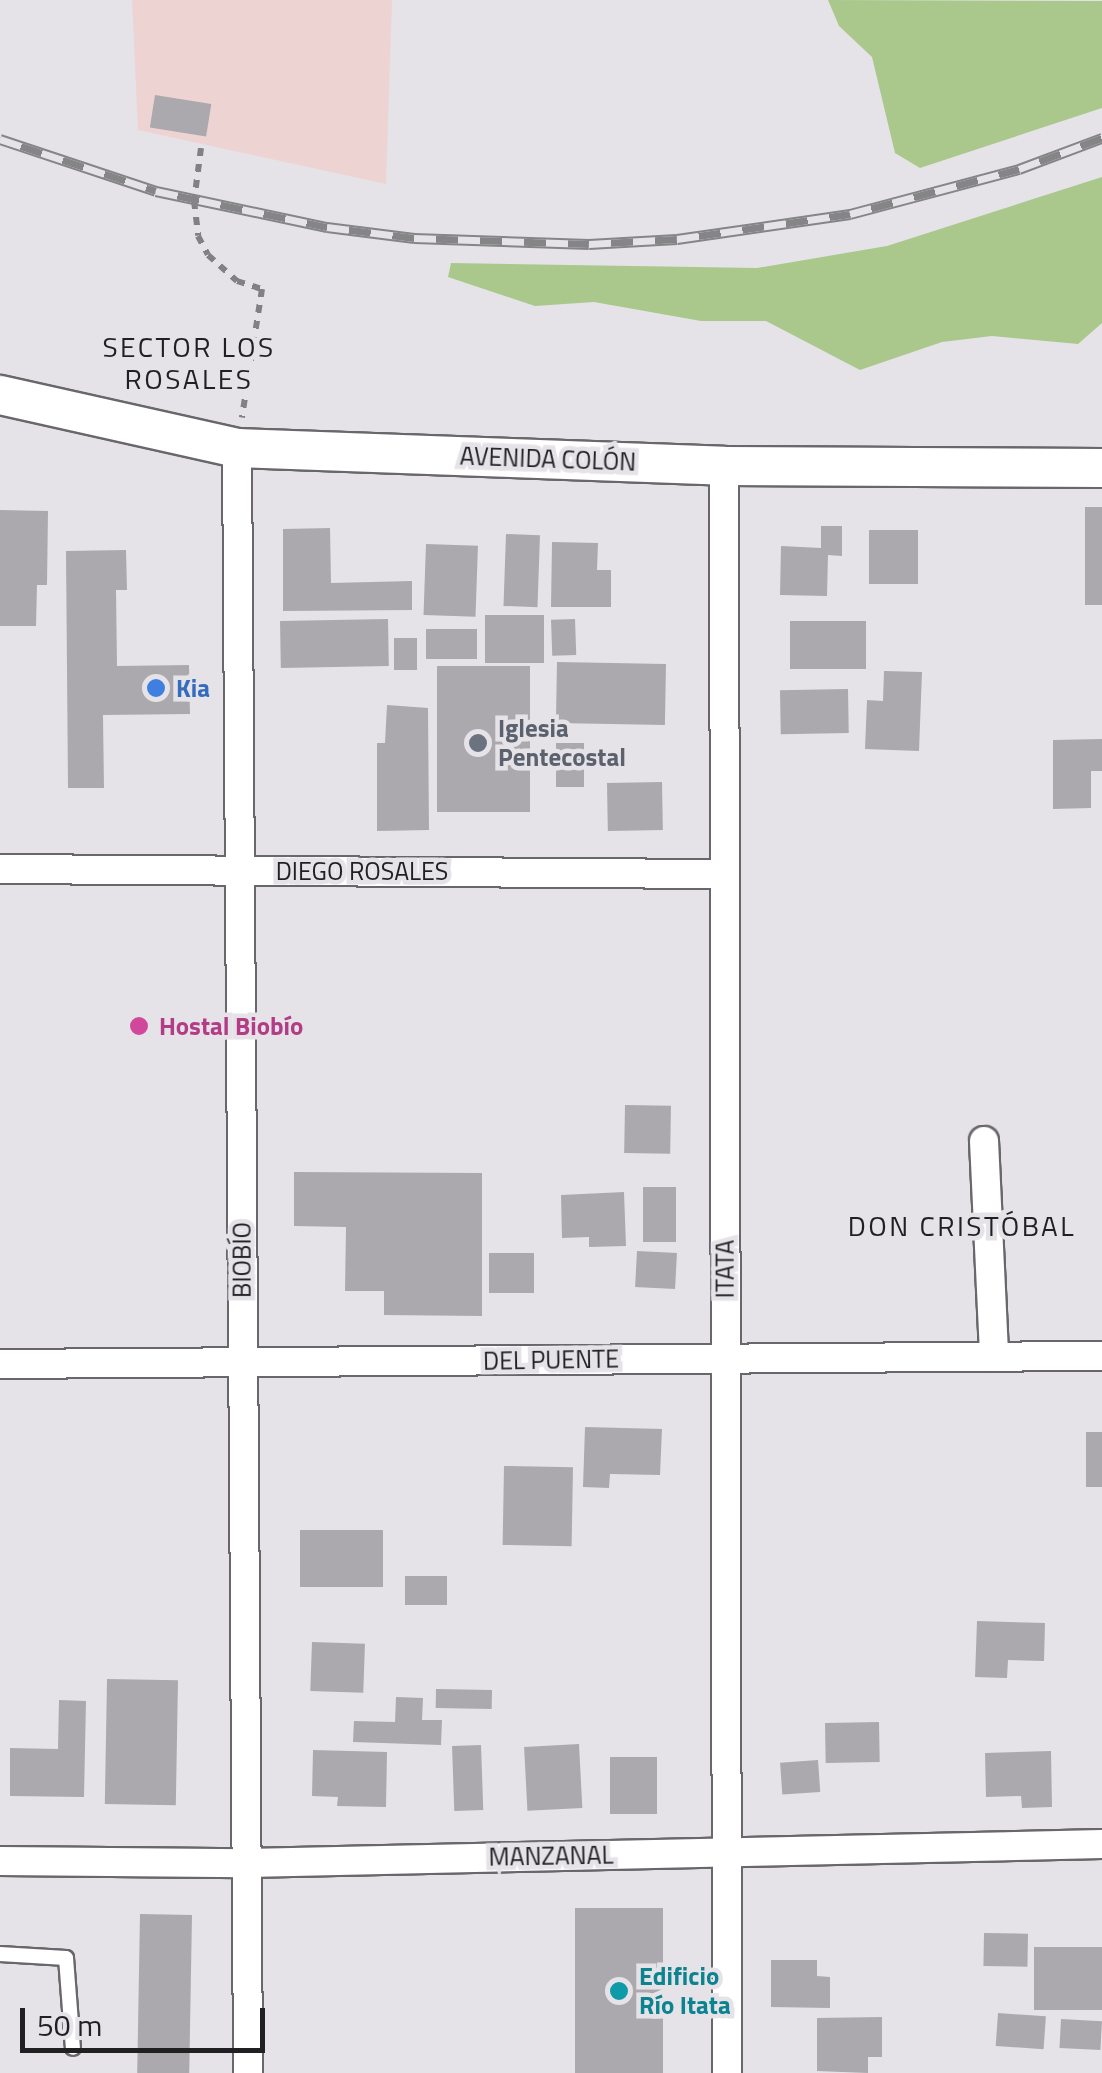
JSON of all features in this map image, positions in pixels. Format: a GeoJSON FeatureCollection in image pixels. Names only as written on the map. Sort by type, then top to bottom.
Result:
{"type":"FeatureCollection","features":[{"type":"Feature","properties":{"kind":"main road","name":"AVENIDA COLÓN"},"geometry":{"type":"LineString","coordinates":[[0,396],[237,448],[724,466],[1102,468]]}},
{"type":"Feature","properties":{"kind":"street","name":"BIOBÍO"},"geometry":{"type":"LineString","coordinates":[[237,448],[248,2073]]}},
{"type":"Feature","properties":{"kind":"street","name":"ITATA"},"geometry":{"type":"LineString","coordinates":[[724,466],[727,2073]]}},
{"type":"Feature","properties":{"kind":"street","name":"DIEGO ROSALES"},"geometry":{"type":"LineString","coordinates":[[0,869],[725,874]]}},
{"type":"Feature","properties":{"kind":"street"},"geometry":{"type":"LineString","coordinates":[[984,1140],[994,1357]]}},
{"type":"Feature","properties":{"kind":"street","name":"DEL PUENTE"},"geometry":{"type":"LineString","coordinates":[[0,1364],[1102,1356]]}},
{"type":"Feature","properties":{"kind":"street","name":"MANZANAL"},"geometry":{"type":"LineString","coordinates":[[0,1861],[247,1863],[1102,1844]]}},
{"type":"Feature","properties":{"kind":"lane"},"geometry":{"type":"LineString","coordinates":[[0,1954],[66,1958],[73,2048]]}},
{"type":"Feature","properties":{"kind":"path"},"geometry":{"type":"LineString","coordinates":[[200,148],[194,201],[198,236],[208,256],[237,280],[262,290],[237,448]]}},
{"type":"Feature","properties":{"kind":"shaded area"},"geometry":{"type":"Polygon","coordinates":[[[132,0],[392,0],[386,184],[138,130],[132,0]]]}},
{"type":"Feature","properties":{"kind":"green space"},"geometry":{"type":"Polygon","coordinates":[[[828,0],[1102,1],[1102,108],[920,168],[895,153],[872,57],[839,26],[828,0]]]}},
{"type":"Feature","properties":{"kind":"green space"},"geometry":{"type":"Polygon","coordinates":[[[1102,177],[1102,323],[1078,344],[992,336],[942,342],[860,370],[766,321],[701,321],[594,302],[535,306],[448,277],[451,263],[757,268],[887,246],[1102,177]]]}},
{"type":"Feature","properties":{"kind":"building"},"geometry":{"type":"Polygon","coordinates":[[[155,95],[211,104],[206,137],[150,128],[155,95]]]}},
{"type":"Feature","properties":{"kind":"building"},"geometry":{"type":"Polygon","coordinates":[[[1085,507],[1102,507],[1102,605],[1085,605],[1085,507]]]}},
{"type":"Feature","properties":{"kind":"building"},"geometry":{"type":"Polygon","coordinates":[[[0,510],[48,511],[47,585],[37,585],[36,626],[0,626],[0,510]]]}},
{"type":"Feature","properties":{"kind":"building"},"geometry":{"type":"Polygon","coordinates":[[[821,526],[842,526],[842,556],[828,555],[827,596],[780,595],[781,546],[821,548],[821,526]]]}},
{"type":"Feature","properties":{"kind":"building"},"geometry":{"type":"Polygon","coordinates":[[[330,528],[331,583],[412,581],[412,610],[283,611],[283,529],[330,528]]]}},
{"type":"Feature","properties":{"kind":"building"},"geometry":{"type":"Polygon","coordinates":[[[869,530],[918,530],[918,584],[869,584],[869,530]]]}},
{"type":"Feature","properties":{"kind":"building"},"geometry":{"type":"Polygon","coordinates":[[[506,534],[540,535],[537,607],[503,606],[506,534]]]}},
{"type":"Feature","properties":{"kind":"building"},"geometry":{"type":"Polygon","coordinates":[[[552,542],[598,543],[597,570],[611,570],[611,607],[551,607],[552,542]]]}},
{"type":"Feature","properties":{"kind":"building"},"geometry":{"type":"Polygon","coordinates":[[[426,544],[478,546],[475,617],[424,615],[426,544]]]}},
{"type":"Feature","properties":{"kind":"building"},"geometry":{"type":"Polygon","coordinates":[[[126,550],[127,590],[116,590],[117,666],[189,665],[190,714],[103,715],[104,788],[68,788],[66,551],[126,550]]]}},
{"type":"Feature","properties":{"kind":"building"},"geometry":{"type":"Polygon","coordinates":[[[485,615],[544,615],[544,663],[485,663],[485,615]]]}},
{"type":"Feature","properties":{"kind":"building"},"geometry":{"type":"Polygon","coordinates":[[[388,619],[389,666],[281,668],[280,621],[388,619]]]}},
{"type":"Feature","properties":{"kind":"building"},"geometry":{"type":"Polygon","coordinates":[[[575,619],[576,655],[552,656],[551,620],[575,619]]]}},
{"type":"Feature","properties":{"kind":"building"},"geometry":{"type":"Polygon","coordinates":[[[790,621],[866,621],[866,669],[790,669],[790,621]]]}},
{"type":"Feature","properties":{"kind":"building"},"geometry":{"type":"Polygon","coordinates":[[[426,629],[477,629],[477,659],[426,659],[426,629]]]}},
{"type":"Feature","properties":{"kind":"building"},"geometry":{"type":"Polygon","coordinates":[[[394,638],[417,638],[417,670],[394,670],[394,638]]]}},
{"type":"Feature","properties":{"kind":"building"},"geometry":{"type":"Polygon","coordinates":[[[557,662],[666,664],[665,725],[556,723],[557,662]]]}},
{"type":"Feature","properties":{"kind":"building"},"geometry":{"type":"Polygon","coordinates":[[[437,666],[530,666],[530,812],[437,812],[437,666]]]}},
{"type":"Feature","properties":{"kind":"building"},"geometry":{"type":"Polygon","coordinates":[[[884,671],[922,672],[919,751],[865,749],[867,700],[883,701],[884,671]]]}},
{"type":"Feature","properties":{"kind":"building"},"geometry":{"type":"Polygon","coordinates":[[[848,689],[849,733],[781,734],[780,690],[848,689]]]}},
{"type":"Feature","properties":{"kind":"building"},"geometry":{"type":"Polygon","coordinates":[[[387,705],[428,708],[429,830],[377,831],[377,743],[385,743],[387,705]]]}},
{"type":"Feature","properties":{"kind":"building"},"geometry":{"type":"Polygon","coordinates":[[[1102,739],[1102,771],[1091,771],[1091,808],[1053,809],[1053,740],[1102,739]]]}},
{"type":"Feature","properties":{"kind":"building"},"geometry":{"type":"Polygon","coordinates":[[[556,743],[584,743],[584,787],[556,787],[556,743]]]}},
{"type":"Feature","properties":{"kind":"building"},"geometry":{"type":"Polygon","coordinates":[[[662,782],[663,830],[608,831],[607,783],[662,782]]]}},
{"type":"Feature","properties":{"kind":"building"},"geometry":{"type":"Polygon","coordinates":[[[625,1105],[671,1106],[670,1154],[624,1153],[625,1105]]]}},
{"type":"Feature","properties":{"kind":"building"},"geometry":{"type":"Polygon","coordinates":[[[294,1172],[482,1173],[482,1316],[384,1315],[384,1291],[345,1291],[346,1227],[294,1226],[294,1172]]]}},
{"type":"Feature","properties":{"kind":"building"},"geometry":{"type":"Polygon","coordinates":[[[643,1187],[676,1187],[676,1242],[643,1242],[643,1187]]]}},
{"type":"Feature","properties":{"kind":"building"},"geometry":{"type":"Polygon","coordinates":[[[624,1192],[626,1246],[589,1247],[589,1237],[562,1238],[561,1195],[624,1192]]]}},
{"type":"Feature","properties":{"kind":"building"},"geometry":{"type":"Polygon","coordinates":[[[637,1251],[677,1253],[675,1289],[635,1287],[637,1251]]]}},
{"type":"Feature","properties":{"kind":"building"},"geometry":{"type":"Polygon","coordinates":[[[489,1253],[534,1253],[534,1293],[489,1293],[489,1253]]]}},
{"type":"Feature","properties":{"kind":"building"},"geometry":{"type":"Polygon","coordinates":[[[585,1427],[662,1429],[660,1475],[610,1474],[609,1488],[583,1487],[585,1427]]]}},
{"type":"Feature","properties":{"kind":"building"},"geometry":{"type":"Polygon","coordinates":[[[1086,1432],[1102,1432],[1102,1487],[1086,1487],[1086,1432]]]}},
{"type":"Feature","properties":{"kind":"building"},"geometry":{"type":"Polygon","coordinates":[[[504,1466],[573,1467],[572,1546],[503,1545],[504,1466]]]}},
{"type":"Feature","properties":{"kind":"building"},"geometry":{"type":"Polygon","coordinates":[[[300,1530],[383,1530],[383,1587],[300,1587],[300,1530]]]}},
{"type":"Feature","properties":{"kind":"building"},"geometry":{"type":"Polygon","coordinates":[[[405,1576],[447,1576],[447,1605],[405,1605],[405,1576]]]}},
{"type":"Feature","properties":{"kind":"building"},"geometry":{"type":"Polygon","coordinates":[[[977,1621],[1045,1623],[1044,1661],[1008,1660],[1007,1678],[975,1677],[977,1621]]]}},
{"type":"Feature","properties":{"kind":"building"},"geometry":{"type":"Polygon","coordinates":[[[312,1642],[365,1644],[363,1693],[310,1691],[312,1642]]]}},
{"type":"Feature","properties":{"kind":"building"},"geometry":{"type":"Polygon","coordinates":[[[107,1679],[178,1680],[176,1805],[105,1804],[107,1679]]]}},
{"type":"Feature","properties":{"kind":"building"},"geometry":{"type":"Polygon","coordinates":[[[436,1689],[492,1690],[492,1709],[436,1708],[436,1689]]]}},
{"type":"Feature","properties":{"kind":"building"},"geometry":{"type":"Polygon","coordinates":[[[396,1697],[423,1698],[422,1720],[442,1720],[441,1745],[353,1742],[354,1721],[395,1722],[396,1697]]]}},
{"type":"Feature","properties":{"kind":"building"},"geometry":{"type":"Polygon","coordinates":[[[59,1700],[86,1701],[84,1797],[10,1796],[10,1748],[58,1749],[59,1700]]]}},
{"type":"Feature","properties":{"kind":"building"},"geometry":{"type":"Polygon","coordinates":[[[879,1722],[880,1762],[826,1763],[825,1723],[879,1722]]]}},
{"type":"Feature","properties":{"kind":"building"},"geometry":{"type":"Polygon","coordinates":[[[579,1744],[582,1808],[527,1811],[524,1747],[579,1744]]]}},
{"type":"Feature","properties":{"kind":"building"},"geometry":{"type":"Polygon","coordinates":[[[481,1745],[483,1810],[454,1811],[452,1746],[481,1745]]]}},
{"type":"Feature","properties":{"kind":"building"},"geometry":{"type":"Polygon","coordinates":[[[313,1750],[387,1752],[386,1807],[337,1806],[338,1797],[312,1796],[313,1750]]]}},
{"type":"Feature","properties":{"kind":"building"},"geometry":{"type":"Polygon","coordinates":[[[1051,1751],[1052,1807],[1022,1808],[1021,1796],[986,1797],[985,1753],[1051,1751]]]}},
{"type":"Feature","properties":{"kind":"building"},"geometry":{"type":"Polygon","coordinates":[[[610,1757],[657,1757],[657,1814],[610,1814],[610,1757]]]}},
{"type":"Feature","properties":{"kind":"building"},"geometry":{"type":"Polygon","coordinates":[[[818,1760],[820,1792],[782,1795],[780,1763],[818,1760]]]}},
{"type":"Feature","properties":{"kind":"building","name":"Edificio Río Itata"},"geometry":{"type":"Polygon","coordinates":[[[575,1908],[663,1908],[663,2073],[575,2073],[575,1908]]]}},
{"type":"Feature","properties":{"kind":"building"},"geometry":{"type":"Polygon","coordinates":[[[140,1914],[192,1915],[189,2073],[137,2073],[140,1914]]]}},
{"type":"Feature","properties":{"kind":"building"},"geometry":{"type":"Polygon","coordinates":[[[984,1933],[1028,1934],[1027,1967],[983,1966],[984,1933]]]}},
{"type":"Feature","properties":{"kind":"building"},"geometry":{"type":"Polygon","coordinates":[[[1034,1947],[1102,1947],[1102,2010],[1034,2010],[1034,1947]]]}},
{"type":"Feature","properties":{"kind":"building"},"geometry":{"type":"Polygon","coordinates":[[[771,1960],[817,1960],[817,1976],[830,1977],[830,2008],[771,2007],[771,1960]]]}},
{"type":"Feature","properties":{"kind":"building"},"geometry":{"type":"Polygon","coordinates":[[[998,2013],[1046,2016],[1044,2049],[996,2046],[998,2013]]]}},
{"type":"Feature","properties":{"kind":"building"},"geometry":{"type":"Polygon","coordinates":[[[882,2017],[882,2057],[868,2057],[868,2073],[817,2071],[817,2018],[882,2017]]]}},
{"type":"Feature","properties":{"kind":"building"},"geometry":{"type":"Polygon","coordinates":[[[1061,2019],[1102,2021],[1100,2050],[1059,2048],[1061,2019]]]}},
{"type":"Feature","properties":{"kind":"railway"},"geometry":{"type":"LineString","coordinates":[[0,139],[156,191],[327,227],[414,238],[589,244],[677,239],[850,214],[1019,169],[1102,138]]}},
{"type":"Feature","properties":{"kind":"place","name":"Kia"},"geometry":{"type":"Point","coordinates":[156,688]}},
{"type":"Feature","properties":{"kind":"place","name":"Iglesia Pentecostal"},"geometry":{"type":"Point","coordinates":[478,743]}},
{"type":"Feature","properties":{"kind":"place","name":"Hostal Biobío"},"geometry":{"type":"Point","coordinates":[139,1026]}},
{"type":"Feature","properties":{"kind":"place","name":"Edificio Río Itata"},"geometry":{"type":"Point","coordinates":[619,1991]}},
{"type":"Feature","properties":{"kind":"district","name":"SECTOR LOS ROSALES"},"geometry":{"type":"Point","coordinates":[189,363]}},
{"type":"Feature","properties":{"kind":"district","name":"DON CRISTÓBAL"},"geometry":{"type":"Point","coordinates":[962,1226]}}]}
